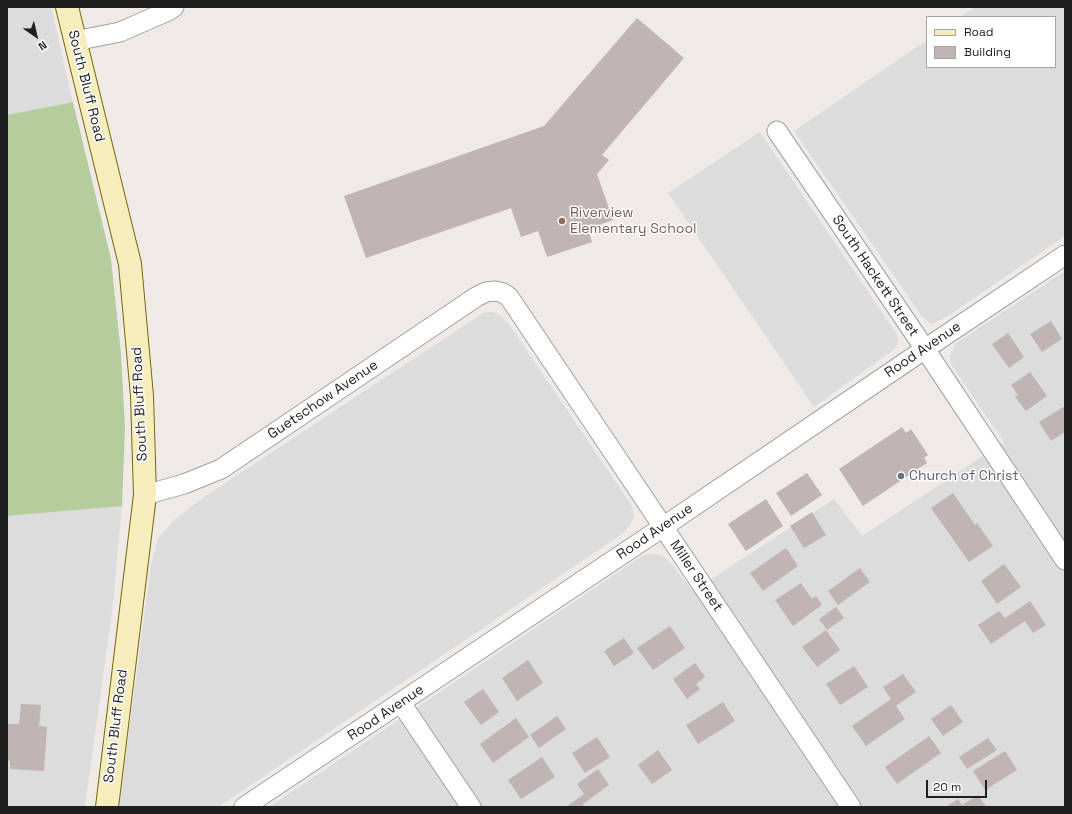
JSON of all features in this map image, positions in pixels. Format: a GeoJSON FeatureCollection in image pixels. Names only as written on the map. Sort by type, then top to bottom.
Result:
{"type":"FeatureCollection","features":[{"type":"Feature","properties":{"kind":"street","name":"South Bluff Road"},"geometry":{"type":"LineString","coordinates":[[67,7],[130,264],[142,396],[144,495],[107,807]]}},
{"type":"Feature","properties":{"kind":"street"},"geometry":{"type":"LineString","coordinates":[[75,41],[120,32],[174,7]]}},
{"type":"Feature","properties":{"kind":"street","name":"South Hackett Street"},"geometry":{"type":"LineString","coordinates":[[777,131],[925,349],[1065,560]]}},
{"type":"Feature","properties":{"kind":"street","name":"Rood Avenue"},"geometry":{"type":"LineString","coordinates":[[244,807],[1065,256]]}},
{"type":"Feature","properties":{"kind":"street","name":"Guetschow Avenue"},"geometry":{"type":"LineString","coordinates":[[144,495],[184,484],[221,469],[476,297],[486,292],[495,292]]}},
{"type":"Feature","properties":{"kind":"street","name":"Miller Street"},"geometry":{"type":"LineString","coordinates":[[495,292],[503,293],[509,297],[851,807]]}},
{"type":"Feature","properties":{"kind":"street"},"geometry":{"type":"LineString","coordinates":[[401,703],[471,807]]}},
{"type":"Feature","properties":{"kind":"shaded area"},"geometry":{"type":"Polygon","coordinates":[[[7,7],[51,7],[73,102],[7,115],[7,7]]]}},
{"type":"Feature","properties":{"kind":"shaded area"},"geometry":{"type":"Polygon","coordinates":[[[975,7],[1065,7],[1065,236],[948,316],[932,324],[923,318],[794,131],[926,41],[926,68],[1056,68],[1056,16],[962,16],[975,7]]]}},
{"type":"Feature","properties":{"kind":"shaded area"},"geometry":{"type":"Polygon","coordinates":[[[760,132],[896,333],[898,341],[896,348],[814,407],[668,193],[760,132]]]}},
{"type":"Feature","properties":{"kind":"shaded area"},"geometry":{"type":"Polygon","coordinates":[[[1065,271],[1065,807],[269,807],[642,556],[652,554],[662,555],[668,560],[693,591],[834,499],[862,536],[1004,442],[952,366],[950,356],[955,344],[1065,271]]]}},
{"type":"Feature","properties":{"kind":"shaded area"},"geometry":{"type":"Polygon","coordinates":[[[492,312],[500,315],[509,324],[632,506],[634,516],[630,526],[622,534],[218,807],[119,807],[151,564],[158,538],[175,519],[204,497],[483,313],[492,312]]]}},
{"type":"Feature","properties":{"kind":"shaded area"},"geometry":{"type":"Polygon","coordinates":[[[122,506],[113,604],[85,807],[7,807],[7,516],[122,506]]]}},
{"type":"Feature","properties":{"kind":"green space"},"geometry":{"type":"Polygon","coordinates":[[[73,102],[111,259],[121,354],[125,428],[122,506],[7,516],[7,115],[73,102]]]}},
{"type":"Feature","properties":{"kind":"building"},"geometry":{"type":"Polygon","coordinates":[[[637,18],[684,58],[602,155],[609,160],[597,174],[613,220],[588,229],[592,242],[547,257],[538,231],[521,237],[511,208],[366,258],[344,196],[544,126],[637,18]]]}},
{"type":"Feature","properties":{"kind":"building"},"geometry":{"type":"Polygon","coordinates":[[[1051,321],[1062,339],[1042,352],[1030,334],[1051,321]]]}},
{"type":"Feature","properties":{"kind":"building"},"geometry":{"type":"Polygon","coordinates":[[[1008,333],[1024,357],[1009,368],[992,344],[1008,333]]]}},
{"type":"Feature","properties":{"kind":"building"},"geometry":{"type":"Polygon","coordinates":[[[1030,372],[1047,396],[1026,411],[1015,397],[1018,395],[1011,385],[1030,372]]]}},
{"type":"Feature","properties":{"kind":"building"},"geometry":{"type":"Polygon","coordinates":[[[1065,406],[1065,432],[1051,441],[1039,422],[1065,406]]]}},
{"type":"Feature","properties":{"kind":"building"},"geometry":{"type":"Polygon","coordinates":[[[902,427],[906,433],[911,429],[928,455],[924,458],[927,463],[863,506],[839,469],[902,427]]]}},
{"type":"Feature","properties":{"kind":"building"},"geometry":{"type":"Polygon","coordinates":[[[807,473],[822,495],[791,516],[776,493],[807,473]]]}},
{"type":"Feature","properties":{"kind":"building"},"geometry":{"type":"Polygon","coordinates":[[[953,493],[975,525],[977,523],[993,546],[969,562],[931,508],[953,493]]]}},
{"type":"Feature","properties":{"kind":"building"},"geometry":{"type":"Polygon","coordinates":[[[766,499],[783,526],[746,551],[728,524],[766,499]]]}},
{"type":"Feature","properties":{"kind":"building"},"geometry":{"type":"Polygon","coordinates":[[[812,512],[826,535],[804,548],[790,526],[812,512]]]}},
{"type":"Feature","properties":{"kind":"building"},"geometry":{"type":"Polygon","coordinates":[[[786,548],[798,566],[763,591],[750,573],[786,548]]]}},
{"type":"Feature","properties":{"kind":"building"},"geometry":{"type":"Polygon","coordinates":[[[1004,564],[1021,587],[997,604],[981,581],[1004,564]]]}},
{"type":"Feature","properties":{"kind":"building"},"geometry":{"type":"Polygon","coordinates":[[[860,568],[870,582],[838,605],[828,591],[860,568]]]}},
{"type":"Feature","properties":{"kind":"building"},"geometry":{"type":"Polygon","coordinates":[[[801,583],[812,599],[816,596],[822,605],[793,626],[775,600],[801,583]]]}},
{"type":"Feature","properties":{"kind":"building"},"geometry":{"type":"Polygon","coordinates":[[[1030,601],[1046,625],[1033,633],[1025,621],[991,644],[978,625],[999,611],[1005,618],[1030,601]]]}},
{"type":"Feature","properties":{"kind":"building"},"geometry":{"type":"Polygon","coordinates":[[[836,607],[844,618],[827,630],[819,619],[836,607]]]}},
{"type":"Feature","properties":{"kind":"building"},"geometry":{"type":"Polygon","coordinates":[[[670,626],[685,648],[653,670],[637,648],[670,626]]]}},
{"type":"Feature","properties":{"kind":"building"},"geometry":{"type":"Polygon","coordinates":[[[826,630],[840,650],[817,667],[802,647],[826,630]]]}},
{"type":"Feature","properties":{"kind":"building"},"geometry":{"type":"Polygon","coordinates":[[[624,638],[634,653],[614,666],[604,651],[624,638]]]}},
{"type":"Feature","properties":{"kind":"building"},"geometry":{"type":"Polygon","coordinates":[[[528,660],[543,683],[517,701],[502,678],[528,660]]]}},
{"type":"Feature","properties":{"kind":"building"},"geometry":{"type":"Polygon","coordinates":[[[695,663],[705,677],[696,684],[700,689],[687,699],[673,679],[695,663]]]}},
{"type":"Feature","properties":{"kind":"building"},"geometry":{"type":"Polygon","coordinates":[[[854,666],[868,687],[840,705],[826,684],[854,666]]]}},
{"type":"Feature","properties":{"kind":"building"},"geometry":{"type":"Polygon","coordinates":[[[903,674],[916,692],[896,706],[905,719],[866,746],[852,726],[891,699],[883,687],[903,674]]]}},
{"type":"Feature","properties":{"kind":"building"},"geometry":{"type":"Polygon","coordinates":[[[483,689],[499,712],[481,725],[464,702],[483,689]]]}},
{"type":"Feature","properties":{"kind":"building"},"geometry":{"type":"Polygon","coordinates":[[[723,702],[735,721],[698,744],[686,725],[723,702]]]}},
{"type":"Feature","properties":{"kind":"building"},"geometry":{"type":"Polygon","coordinates":[[[21,704],[41,705],[39,726],[47,727],[44,771],[10,769],[10,761],[7,761],[8,724],[19,724],[21,704]]]}},
{"type":"Feature","properties":{"kind":"building"},"geometry":{"type":"Polygon","coordinates":[[[951,705],[963,722],[943,736],[931,719],[951,705]]]}},
{"type":"Feature","properties":{"kind":"building"},"geometry":{"type":"Polygon","coordinates":[[[557,716],[566,729],[539,748],[530,735],[557,716]]]}},
{"type":"Feature","properties":{"kind":"building"},"geometry":{"type":"Polygon","coordinates":[[[516,718],[529,737],[493,763],[480,744],[516,718]]]}},
{"type":"Feature","properties":{"kind":"building"},"geometry":{"type":"Polygon","coordinates":[[[929,736],[941,753],[897,784],[885,767],[929,736]]]}},
{"type":"Feature","properties":{"kind":"building"},"geometry":{"type":"Polygon","coordinates":[[[597,737],[610,757],[585,773],[572,753],[597,737]]]}},
{"type":"Feature","properties":{"kind":"building"},"geometry":{"type":"Polygon","coordinates":[[[988,738],[997,750],[967,769],[959,757],[988,738]]]}},
{"type":"Feature","properties":{"kind":"building"},"geometry":{"type":"Polygon","coordinates":[[[658,750],[672,770],[652,784],[638,765],[658,750]]]}},
{"type":"Feature","properties":{"kind":"building"},"geometry":{"type":"Polygon","coordinates":[[[1005,751],[1017,770],[985,790],[973,771],[1005,751]]]}},
{"type":"Feature","properties":{"kind":"building"},"geometry":{"type":"Polygon","coordinates":[[[542,757],[555,777],[521,799],[508,780],[542,757]]]}},
{"type":"Feature","properties":{"kind":"building"},"geometry":{"type":"Polygon","coordinates":[[[598,769],[609,785],[583,804],[585,807],[566,807],[584,794],[577,784],[598,769]]]}},
{"type":"Feature","properties":{"kind":"building"},"geometry":{"type":"Polygon","coordinates":[[[978,795],[986,807],[946,807],[958,799],[962,805],[978,795]]]}},
{"type":"Feature","properties":{"kind":"place","name":"Riverview Elementary School"},"geometry":{"type":"Point","coordinates":[562,221]}},
{"type":"Feature","properties":{"kind":"place","name":"Church of Christ"},"geometry":{"type":"Point","coordinates":[901,476]}}]}
